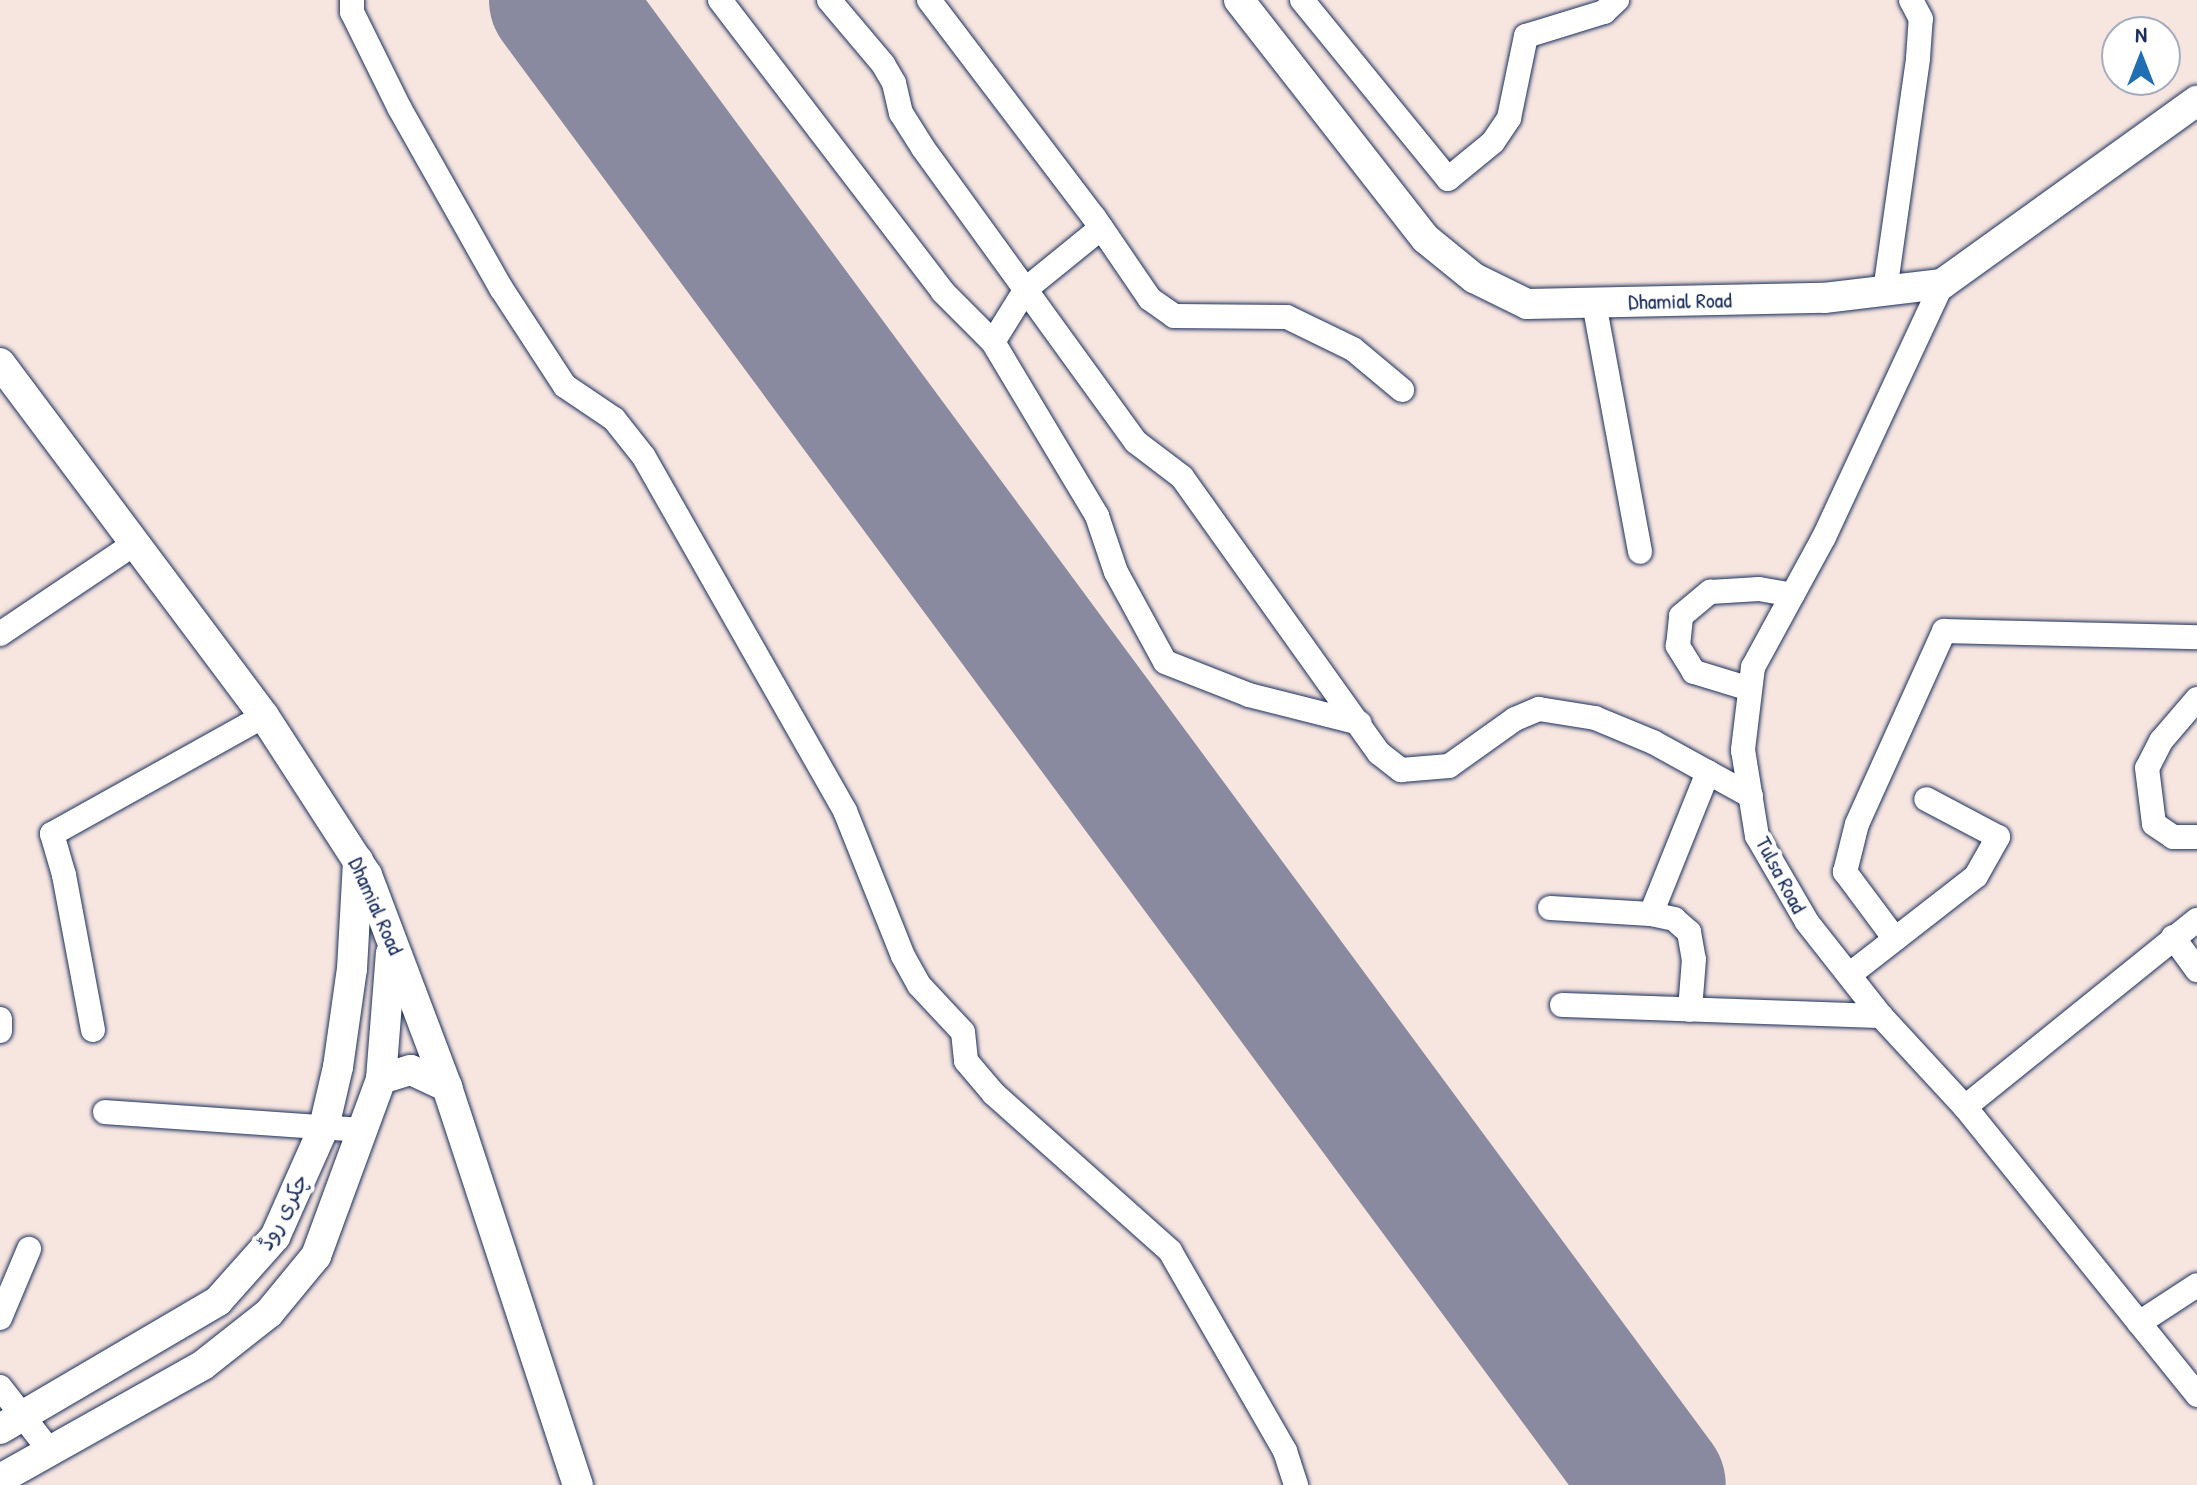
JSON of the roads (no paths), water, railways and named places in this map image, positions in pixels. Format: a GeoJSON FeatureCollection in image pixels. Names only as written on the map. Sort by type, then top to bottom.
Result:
{"type":"FeatureCollection","features":[{"type":"Feature","properties":{"kind":"main road","name":"Dhamial Road"},"geometry":{"type":"LineString","coordinates":[[1239,0],[1426,239],[1474,278],[1527,304],[1824,298],[1942,284],[2197,101]]}},
{"type":"Feature","properties":{"kind":"main road","name":"Dhamial Road"},"geometry":{"type":"LineString","coordinates":[[0,363],[264,716],[358,860],[391,931],[447,1087],[578,1485]]}},
{"type":"Feature","properties":{"kind":"main road","name":"چکری روڈ"},"geometry":{"type":"LineString","coordinates":[[11,1423],[223,1297],[275,1237],[324,1127],[345,1024],[358,860]]}},
{"type":"Feature","properties":{"kind":"main road","name":"چکری روڈ"},"geometry":{"type":"LineString","coordinates":[[0,1479],[203,1365],[269,1313],[316,1256],[381,1079],[391,931]]}},
{"type":"Feature","properties":{"kind":"main road"},"geometry":{"type":"LineString","coordinates":[[381,1079],[411,1070],[447,1087]]}},
{"type":"Feature","properties":{"kind":"street"},"geometry":{"type":"LineString","coordinates":[[352,0],[352,12],[400,109],[501,288],[565,386],[614,419],[644,457],[845,811],[903,956],[919,985],[963,1032],[966,1061],[994,1094],[1170,1251],[1285,1451],[1296,1485]]}},
{"type":"Feature","properties":{"kind":"street"},"geometry":{"type":"LineString","coordinates":[[720,0],[933,279],[993,342],[1097,516],[1116,572],[1165,662],[1249,695],[1360,723]]}},
{"type":"Feature","properties":{"kind":"street"},"geometry":{"type":"LineString","coordinates":[[829,0],[883,64],[894,83],[901,113],[923,148],[1136,442],[1182,477],[1379,753],[1401,770],[1449,766],[1515,719],[1539,709],[1595,718],[1751,796]]}},
{"type":"Feature","properties":{"kind":"street"},"geometry":{"type":"LineString","coordinates":[[929,0],[1101,228],[1150,299],[1174,316],[1287,317],[1353,349],[1402,390]]}},
{"type":"Feature","properties":{"kind":"street"},"geometry":{"type":"LineString","coordinates":[[1302,0],[1448,179],[1493,142],[1509,118],[1526,36],[1604,12],[1617,0]]}},
{"type":"Feature","properties":{"kind":"street"},"geometry":{"type":"LineString","coordinates":[[1885,291],[1918,58],[1921,19],[1911,0]]}},
{"type":"Feature","properties":{"kind":"street"},"geometry":{"type":"LineString","coordinates":[[993,342],[1026,289],[1101,228]]}},
{"type":"Feature","properties":{"kind":"street","name":"Tulsa Road"},"geometry":{"type":"LineString","coordinates":[[1942,284],[1792,595],[1753,667],[1743,750],[1757,836],[1807,922],[1881,1016],[1965,1107],[2197,1395]]}},
{"type":"Feature","properties":{"kind":"street"},"geometry":{"type":"LineString","coordinates":[[1594,303],[1640,552]]}},
{"type":"Feature","properties":{"kind":"street"},"geometry":{"type":"LineString","coordinates":[[0,634],[134,544]]}},
{"type":"Feature","properties":{"kind":"street"},"geometry":{"type":"LineString","coordinates":[[1750,689],[1694,672],[1678,646],[1681,616],[1710,592],[1759,589],[1792,595]]}},
{"type":"Feature","properties":{"kind":"street"},"geometry":{"type":"LineString","coordinates":[[1895,939],[1845,872],[1857,824],[1944,631],[2197,637]]}},
{"type":"Feature","properties":{"kind":"street"},"geometry":{"type":"LineString","coordinates":[[2197,699],[2161,741],[2147,768],[2154,824],[2173,837],[2197,837]]}},
{"type":"Feature","properties":{"kind":"street"},"geometry":{"type":"LineString","coordinates":[[93,1030],[64,875],[52,834],[264,716]]}},
{"type":"Feature","properties":{"kind":"street"},"geometry":{"type":"LineString","coordinates":[[1651,914],[1708,772]]}},
{"type":"Feature","properties":{"kind":"street"},"geometry":{"type":"LineString","coordinates":[[1849,975],[1976,876],[1998,837],[1926,799]]}},
{"type":"Feature","properties":{"kind":"street"},"geometry":{"type":"LineString","coordinates":[[1550,908],[1651,914],[1674,919],[1689,932],[1694,959],[1690,1010]]}},
{"type":"Feature","properties":{"kind":"street"},"geometry":{"type":"LineString","coordinates":[[1965,1107],[2197,920]]}},
{"type":"Feature","properties":{"kind":"street"},"geometry":{"type":"LineString","coordinates":[[2173,937],[2197,970]]}},
{"type":"Feature","properties":{"kind":"street"},"geometry":{"type":"LineString","coordinates":[[1562,1005],[1881,1016]]}},
{"type":"Feature","properties":{"kind":"street"},"geometry":{"type":"LineString","coordinates":[[0,1019],[0,1031]]}},
{"type":"Feature","properties":{"kind":"street"},"geometry":{"type":"LineString","coordinates":[[105,1112],[364,1130]]}},
{"type":"Feature","properties":{"kind":"street"},"geometry":{"type":"LineString","coordinates":[[0,1318],[29,1249]]}},
{"type":"Feature","properties":{"kind":"street"},"geometry":{"type":"LineString","coordinates":[[2139,1323],[2197,1285]]}},
{"type":"Feature","properties":{"kind":"street"},"geometry":{"type":"LineString","coordinates":[[0,1387],[11,1423],[50,1451]]}}]}
